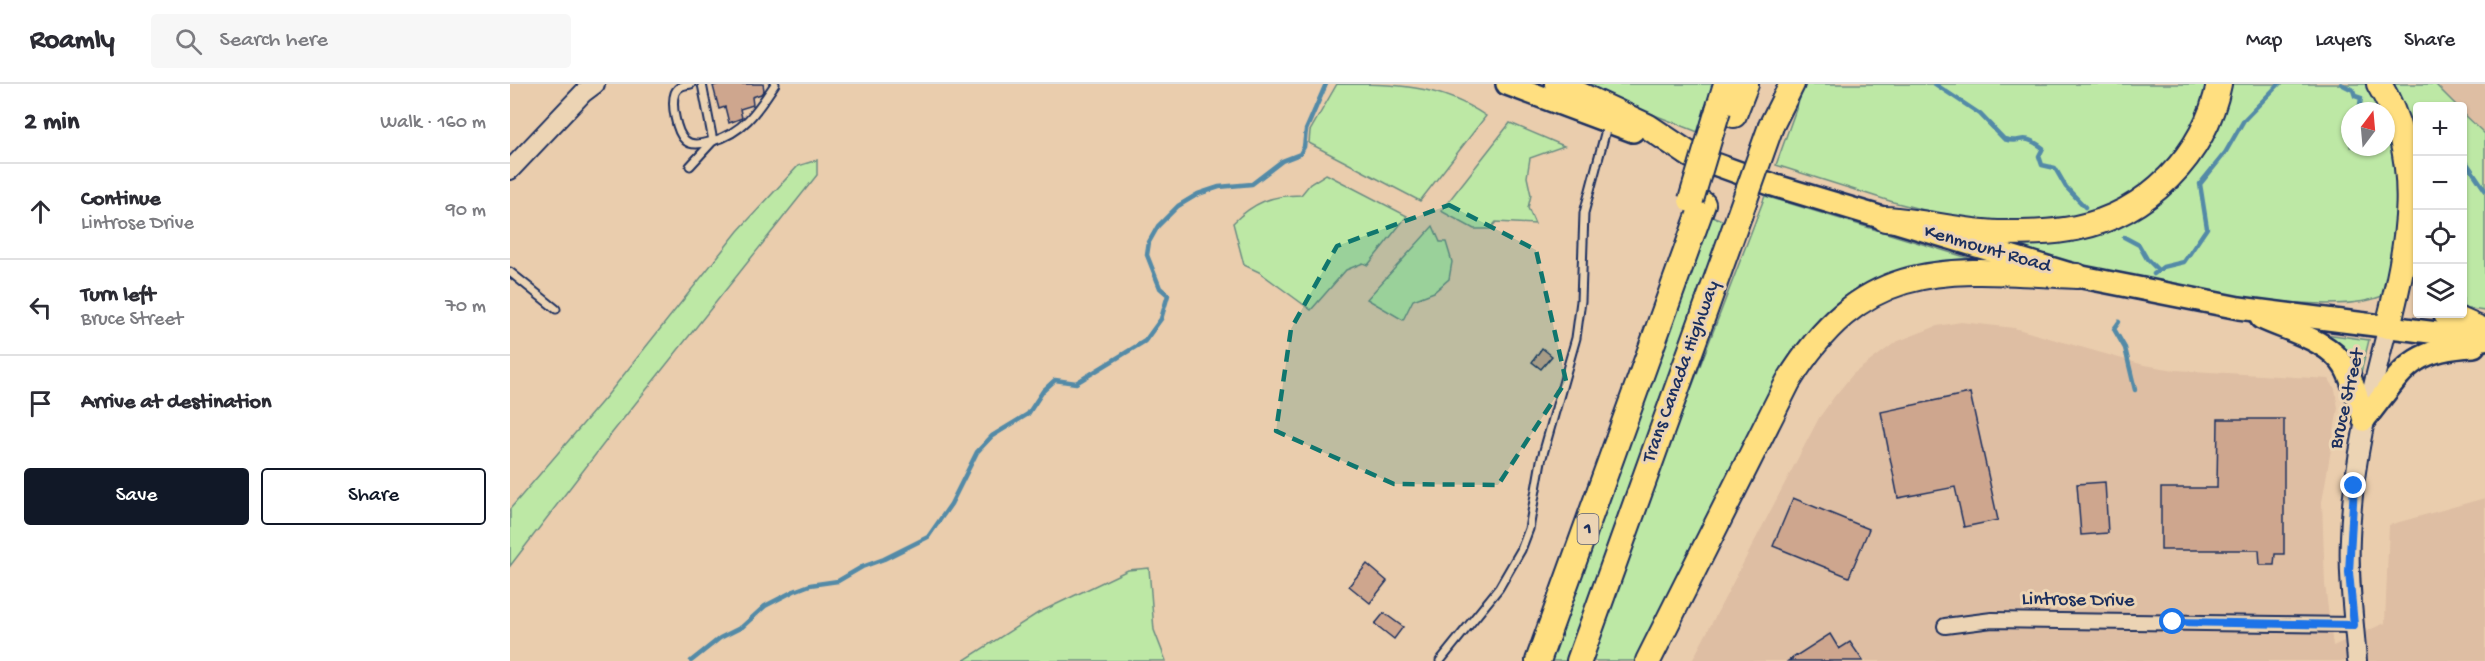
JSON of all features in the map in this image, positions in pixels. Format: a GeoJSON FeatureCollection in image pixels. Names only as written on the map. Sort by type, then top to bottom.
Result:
{"type":"FeatureCollection","features":[{"type":"Feature","properties":{"kind":"highway"},"geometry":{"type":"LineString","coordinates":[[1557,84],[1647,126],[1692,156]]}},
{"type":"Feature","properties":{"kind":"highway"},"geometry":{"type":"LineString","coordinates":[[1726,84],[1726,113]]}},
{"type":"Feature","properties":{"kind":"highway","name":"Trans Canada Highway"},"geometry":{"type":"LineString","coordinates":[[1538,661],[1635,396],[1726,113],[1746,84]]}},
{"type":"Feature","properties":{"kind":"highway","name":"Trans Canada Highway"},"geometry":{"type":"LineString","coordinates":[[1579,661],[1787,84]]}},
{"type":"Feature","properties":{"kind":"highway"},"geometry":{"type":"LineString","coordinates":[[1771,126],[1792,84]]}},
{"type":"Feature","properties":{"kind":"highway"},"geometry":{"type":"LineString","coordinates":[[1885,219],[1919,220],[1996,233],[2052,232],[2101,221],[2138,203],[2160,186],[2188,156],[2210,115],[2219,84]]}},
{"type":"Feature","properties":{"kind":"highway"},"geometry":{"type":"LineString","coordinates":[[2379,84],[2398,123],[2406,153],[2410,196],[2400,281],[2388,326]]}},
{"type":"Feature","properties":{"kind":"highway"},"geometry":{"type":"LineString","coordinates":[[2405,241],[2413,269]]}},
{"type":"Feature","properties":{"kind":"highway"},"geometry":{"type":"LineString","coordinates":[[1648,661],[1775,406],[1805,355],[1837,320],[1872,294],[1896,282],[1925,274],[1958,271],[2077,276]]}},
{"type":"Feature","properties":{"kind":"highway"},"geometry":{"type":"LineString","coordinates":[[2455,318],[2485,331]]}},
{"type":"Feature","properties":{"kind":"main road"},"geometry":{"type":"LineString","coordinates":[[510,170],[583,93],[595,84]]}},
{"type":"Feature","properties":{"kind":"main road","name":"Kenmount Road"},"geometry":{"type":"LineString","coordinates":[[1507,84],[1773,185],[2077,276],[2239,308],[2485,339]]}},
{"type":"Feature","properties":{"kind":"main road"},"geometry":{"type":"LineString","coordinates":[[2239,308],[2314,341],[2332,352],[2348,373],[2364,420]]}},
{"type":"Feature","properties":{"kind":"main road","name":"Bruce Street"},"geometry":{"type":"LineString","coordinates":[[2357,661],[2349,539],[2355,470],[2364,420],[2388,326]]}},
{"type":"Feature","properties":{"kind":"main road"},"geometry":{"type":"LineString","coordinates":[[2364,420],[2407,366],[2419,357],[2442,349],[2485,345]]}},
{"type":"Feature","properties":{"kind":"street","name":"Lintrose Drive"},"geometry":{"type":"LineString","coordinates":[[1945,626],[1992,620],[2354,625]]}},
{"type":"Feature","properties":{"kind":"lane"},"geometry":{"type":"LineString","coordinates":[[691,84],[682,86],[675,92],[674,101],[679,129],[684,140],[692,144],[731,135],[740,128],[775,84]]}},
{"type":"Feature","properties":{"kind":"lane"},"geometry":{"type":"LineString","coordinates":[[702,84],[712,141]]}},
{"type":"Feature","properties":{"kind":"lane"},"geometry":{"type":"LineString","coordinates":[[1440,661],[1499,588],[1521,550],[1529,529],[1541,461],[1576,338],[1581,301],[1584,213],[1609,121]]}},
{"type":"Feature","properties":{"kind":"lane"},"geometry":{"type":"LineString","coordinates":[[690,166],[712,141]]}},
{"type":"Feature","properties":{"kind":"lane"},"geometry":{"type":"LineString","coordinates":[[510,272],[556,309]]}},
{"type":"Feature","properties":{"kind":"highlighted area"},"geometry":{"type":"Polygon","coordinates":[[[1449,205],[1536,250],[1566,381],[1498,485],[1394,484],[1276,431],[1291,329],[1337,246],[1449,205]]]}},
{"type":"Feature","properties":{"kind":"shaded area"},"geometry":{"type":"Polygon","coordinates":[[[2435,84],[2485,84],[2485,134],[2467,116],[2467,102],[2453,102],[2435,84]]]}},
{"type":"Feature","properties":{"kind":"shaded area"},"geometry":{"type":"Polygon","coordinates":[[[1961,322],[2014,328],[2144,365],[2175,370],[2329,379],[2335,389],[2338,408],[2322,502],[2325,585],[2333,646],[2385,623],[2389,525],[2485,498],[2485,661],[1692,661],[1819,418],[1834,397],[1853,374],[1896,342],[1937,326],[1961,322]]]}},
{"type":"Feature","properties":{"kind":"green space"},"geometry":{"type":"Polygon","coordinates":[[[1337,84],[1378,84],[1415,88],[1451,98],[1486,116],[1420,201],[1309,143],[1310,131],[1337,84]]]}},
{"type":"Feature","properties":{"kind":"green space"},"geometry":{"type":"Polygon","coordinates":[[[1575,84],[1713,84],[1698,132],[1575,84]]]}},
{"type":"Feature","properties":{"kind":"green space"},"geometry":{"type":"Polygon","coordinates":[[[1805,84],[2212,84],[2182,151],[2116,208],[2059,224],[1971,222],[1893,202],[1776,165],[1805,84]]]}},
{"type":"Feature","properties":{"kind":"green space"},"geometry":{"type":"Polygon","coordinates":[[[2226,84],[2372,84],[2381,102],[2341,102],[2341,156],[2395,156],[2395,150],[2403,182],[2386,294],[2354,303],[2307,303],[2251,298],[2129,276],[1986,240],[2130,216],[2226,84]]]}},
{"type":"Feature","properties":{"kind":"green space"},"geometry":{"type":"Polygon","coordinates":[[[2389,84],[2435,84],[2453,102],[2413,102],[2413,243],[2395,124],[2395,102],[2392,102],[2389,84]]]}},
{"type":"Feature","properties":{"kind":"green space"},"geometry":{"type":"Polygon","coordinates":[[[2467,117],[2485,134],[2485,311],[2467,309],[2467,117]]]}},
{"type":"Feature","properties":{"kind":"green space"},"geometry":{"type":"Polygon","coordinates":[[[1510,123],[1564,146],[1530,158],[1527,177],[1531,195],[1528,208],[1535,224],[1496,222],[1490,229],[1474,229],[1441,211],[1510,123]]]}},
{"type":"Feature","properties":{"kind":"green space"},"geometry":{"type":"Polygon","coordinates":[[[817,160],[817,175],[612,433],[510,566],[510,509],[606,397],[738,231],[798,166],[817,160]]]}},
{"type":"Feature","properties":{"kind":"green space"},"geometry":{"type":"Polygon","coordinates":[[[1326,174],[1407,216],[1368,265],[1363,263],[1346,270],[1311,310],[1259,272],[1244,265],[1233,223],[1255,205],[1281,197],[1301,195],[1310,184],[1326,174]]]}},
{"type":"Feature","properties":{"kind":"green space"},"geometry":{"type":"Polygon","coordinates":[[[1765,196],[1991,265],[1845,305],[1643,661],[1587,661],[1765,196]]]}},
{"type":"Feature","properties":{"kind":"green space"},"geometry":{"type":"Polygon","coordinates":[[[1712,216],[1724,221],[1579,631],[1566,661],[1550,661],[1712,216]]]}},
{"type":"Feature","properties":{"kind":"green space"},"geometry":{"type":"Polygon","coordinates":[[[1433,226],[1440,242],[1446,242],[1452,262],[1449,279],[1434,292],[1413,300],[1403,320],[1367,299],[1433,226]]]}},
{"type":"Feature","properties":{"kind":"green space"},"geometry":{"type":"Polygon","coordinates":[[[2303,331],[2369,340],[2358,385],[2303,331]]]}},
{"type":"Feature","properties":{"kind":"green space"},"geometry":{"type":"Polygon","coordinates":[[[1149,568],[1154,630],[1166,661],[963,661],[1038,613],[1128,570],[1149,568]]]}},
{"type":"Feature","properties":{"kind":"building"},"geometry":{"type":"Polygon","coordinates":[[[763,84],[764,90],[761,94],[752,97],[753,105],[740,109],[742,118],[729,123],[725,107],[719,109],[713,86],[763,84]]]}},
{"type":"Feature","properties":{"kind":"building"},"geometry":{"type":"Polygon","coordinates":[[[1542,348],[1552,356],[1541,369],[1532,362],[1542,348]]]}},
{"type":"Feature","properties":{"kind":"building"},"geometry":{"type":"Polygon","coordinates":[[[1970,393],[1998,520],[1964,527],[1955,487],[1898,498],[1881,412],[1970,393]]]}},
{"type":"Feature","properties":{"kind":"building"},"geometry":{"type":"Polygon","coordinates":[[[2218,419],[2284,419],[2284,554],[2275,554],[2274,565],[2260,565],[2259,550],[2161,550],[2161,488],[2217,488],[2218,419]]]}},
{"type":"Feature","properties":{"kind":"building"},"geometry":{"type":"Polygon","coordinates":[[[2105,482],[2108,533],[2081,535],[2077,484],[2105,482]]]}},
{"type":"Feature","properties":{"kind":"building"},"geometry":{"type":"Polygon","coordinates":[[[1793,498],[1869,529],[1849,577],[1773,546],[1793,498]]]}},
{"type":"Feature","properties":{"kind":"building"},"geometry":{"type":"Polygon","coordinates":[[[1367,564],[1387,581],[1370,603],[1349,586],[1367,564]]]}},
{"type":"Feature","properties":{"kind":"building"},"geometry":{"type":"Polygon","coordinates":[[[1384,613],[1403,627],[1394,639],[1375,624],[1384,613]]]}},
{"type":"Feature","properties":{"kind":"building"},"geometry":{"type":"Polygon","coordinates":[[[1830,634],[1839,649],[1850,642],[1863,661],[1788,661],[1830,634]]]}},
{"type":"Feature","properties":{"kind":"waterway"},"geometry":{"type":"LineString","coordinates":[[691,661],[720,638],[742,627],[765,606],[810,585],[838,581],[862,567],[884,559],[928,537],[951,504],[977,452],[992,436],[1028,414],[1043,391],[1055,380],[1076,383],[1145,341],[1161,319],[1168,295],[1160,288],[1147,255],[1149,242],[1158,226],[1178,206],[1198,194],[1219,187],[1252,184],[1282,161],[1300,154],[1304,147],[1306,130],[1326,84]]}},
{"type":"Feature","properties":{"kind":"waterway"},"geometry":{"type":"LineString","coordinates":[[1935,84],[1980,114],[2004,139],[2015,141],[2026,139],[2043,148],[2039,156],[2042,165],[2055,168],[2066,187],[2085,207]]}},
{"type":"Feature","properties":{"kind":"waterway"},"geometry":{"type":"LineString","coordinates":[[2154,274],[2163,267],[2184,262],[2207,228],[2200,184],[2225,153],[2244,120],[2279,84]]}},
{"type":"Feature","properties":{"kind":"waterway"},"geometry":{"type":"LineString","coordinates":[[2341,84],[2353,90],[2355,96],[2361,98],[2360,102]]}},
{"type":"Feature","properties":{"kind":"waterway"},"geometry":{"type":"LineString","coordinates":[[2467,163],[2485,190]]}},
{"type":"Feature","properties":{"kind":"waterway"},"geometry":{"type":"LineString","coordinates":[[2124,237],[2139,245],[2147,259],[2158,270]]}},
{"type":"Feature","properties":{"kind":"waterway"},"geometry":{"type":"LineString","coordinates":[[2119,322],[2114,329],[2125,348],[2135,390]]}},
{"type":"Feature","properties":{"kind":"route"},"geometry":{"type":"LineString","coordinates":[[2173,622],[2354,625],[2349,572],[2349,539],[2354,486]]}}]}
